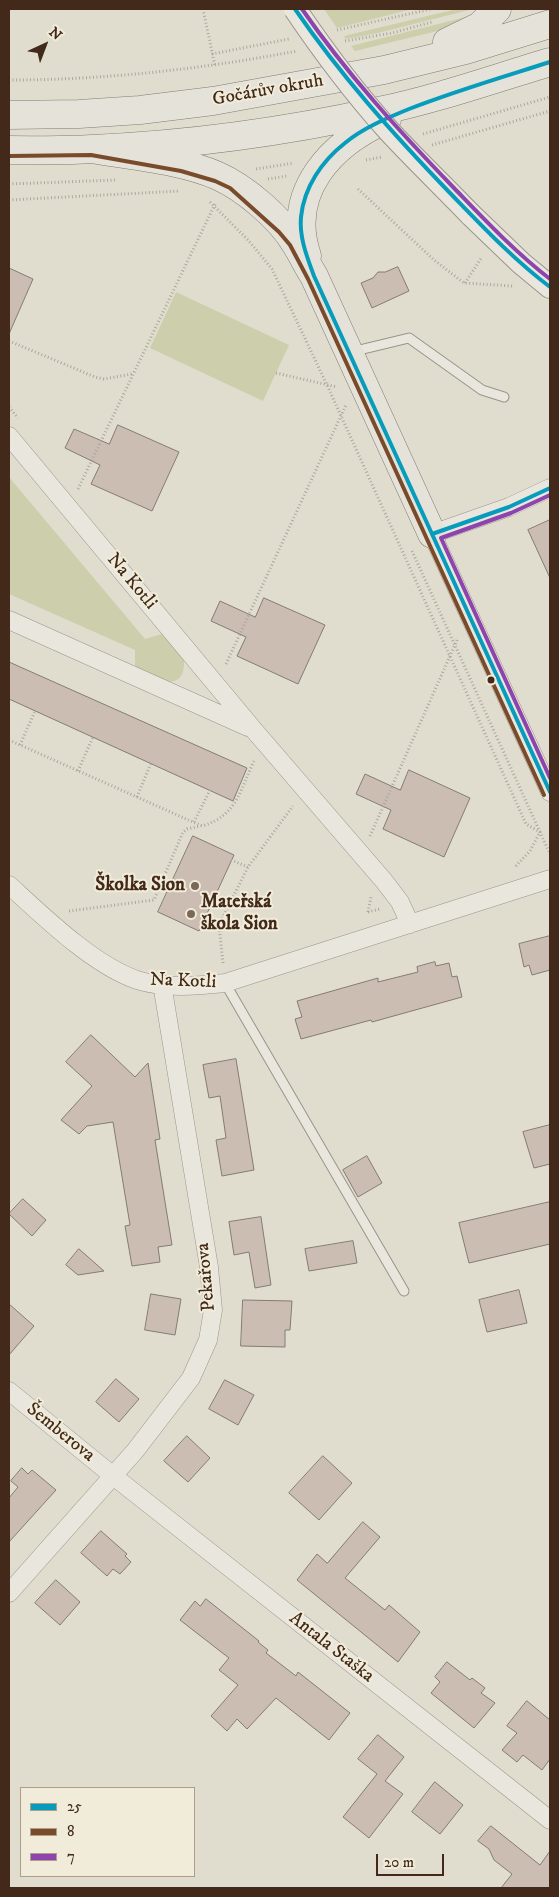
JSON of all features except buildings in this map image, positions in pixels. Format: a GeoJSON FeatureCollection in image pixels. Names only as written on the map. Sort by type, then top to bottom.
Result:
{"type":"FeatureCollection","features":[{"type":"Feature","properties":{"kind":"main road"},"geometry":{"type":"LineString","coordinates":[[384,70],[470,32],[486,21],[497,9]]}},
{"type":"Feature","properties":{"kind":"main road","name":"Gočárův okruh"},"geometry":{"type":"LineString","coordinates":[[9,116],[140,110],[213,101],[384,70],[466,50],[550,24]]}},
{"type":"Feature","properties":{"kind":"main road","name":"Gočárův okruh"},"geometry":{"type":"LineString","coordinates":[[9,150],[92,149],[153,145],[304,125],[379,111],[440,96],[550,62]]}},
{"type":"Feature","properties":{"kind":"main road"},"geometry":{"type":"LineString","coordinates":[[432,534],[356,384],[348,352],[314,276],[305,251],[301,218],[304,200],[317,172],[329,157],[356,134],[440,96]]}},
{"type":"Feature","properties":{"kind":"main road"},"geometry":{"type":"LineString","coordinates":[[92,149],[182,165],[217,175],[233,183],[284,228],[314,276]]}},
{"type":"Feature","properties":{"kind":"street"},"geometry":{"type":"LineString","coordinates":[[295,9],[317,42],[365,103],[390,131],[470,214],[550,287]]}},
{"type":"Feature","properties":{"kind":"street","name":"Na Kotli"},"geometry":{"type":"LineString","coordinates":[[9,436],[384,881],[400,902],[410,924]]}},
{"type":"Feature","properties":{"kind":"street"},"geometry":{"type":"LineString","coordinates":[[550,488],[509,507],[432,534],[550,792]]}},
{"type":"Feature","properties":{"kind":"street","name":"Na Kotli"},"geometry":{"type":"LineString","coordinates":[[9,620],[254,729]]}},
{"type":"Feature","properties":{"kind":"street","name":"Na Kotli"},"geometry":{"type":"LineString","coordinates":[[10,890],[98,959],[118,971],[137,980],[193,986],[224,983],[550,879]]}},
{"type":"Feature","properties":{"kind":"street","name":"Pekařova"},"geometry":{"type":"LineString","coordinates":[[9,1592],[134,1451],[191,1378],[208,1340],[213,1310],[209,1267],[162,984]]}},
{"type":"Feature","properties":{"kind":"street","name":"Šemberova"},"geometry":{"type":"LineString","coordinates":[[9,1391],[112,1475]]}},
{"type":"Feature","properties":{"kind":"street","name":"Antala Staška"},"geometry":{"type":"LineString","coordinates":[[112,1475],[550,1820]]}},
{"type":"Feature","properties":{"kind":"lane"},"geometry":{"type":"LineString","coordinates":[[348,352],[409,338],[482,390],[504,397]]}},
{"type":"Feature","properties":{"kind":"lane"},"geometry":{"type":"LineString","coordinates":[[224,983],[404,1292]]}},
{"type":"Feature","properties":{"kind":"path"},"geometry":{"type":"LineString","coordinates":[[203,9],[215,66]]}},
{"type":"Feature","properties":{"kind":"path"},"geometry":{"type":"LineString","coordinates":[[340,42],[392,33],[437,21]]}},
{"type":"Feature","properties":{"kind":"path"},"geometry":{"type":"LineString","coordinates":[[9,80],[134,74],[215,66],[299,51]]}},
{"type":"Feature","properties":{"kind":"path"},"geometry":{"type":"LineString","coordinates":[[78,489],[214,205],[218,198],[233,183]]}},
{"type":"Feature","properties":{"kind":"path"},"geometry":{"type":"LineString","coordinates":[[358,189],[434,260],[464,283],[514,286]]}},
{"type":"Feature","properties":{"kind":"path"},"geometry":{"type":"LineString","coordinates":[[9,200],[182,191]]}},
{"type":"Feature","properties":{"kind":"path"},"geometry":{"type":"LineString","coordinates":[[207,200],[248,240],[272,269],[327,385],[526,824],[540,832],[550,854]]}},
{"type":"Feature","properties":{"kind":"path"},"geometry":{"type":"LineString","coordinates":[[464,283],[483,256]]}},
{"type":"Feature","properties":{"kind":"path"},"geometry":{"type":"LineString","coordinates":[[9,341],[95,377],[104,379],[132,374]]}},
{"type":"Feature","properties":{"kind":"path"},"geometry":{"type":"LineString","coordinates":[[225,665],[356,384],[327,385],[276,373]]}},
{"type":"Feature","properties":{"kind":"path"},"geometry":{"type":"LineString","coordinates":[[370,836],[469,616]]}},
{"type":"Feature","properties":{"kind":"path"},"geometry":{"type":"LineString","coordinates":[[20,746],[35,711]]}},
{"type":"Feature","properties":{"kind":"path"},"geometry":{"type":"LineString","coordinates":[[78,771],[93,737]]}},
{"type":"Feature","properties":{"kind":"path"},"geometry":{"type":"LineString","coordinates":[[9,740],[202,826]]}},
{"type":"Feature","properties":{"kind":"path"},"geometry":{"type":"LineString","coordinates":[[61,912],[154,900],[183,832],[187,829],[213,823],[229,812],[258,753]]}},
{"type":"Feature","properties":{"kind":"path"},"geometry":{"type":"LineString","coordinates":[[137,797],[151,763]]}},
{"type":"Feature","properties":{"kind":"path"},"geometry":{"type":"LineString","coordinates":[[194,822],[210,790]]}},
{"type":"Feature","properties":{"kind":"path"},"geometry":{"type":"LineString","coordinates":[[224,983],[219,925],[248,867],[306,790]]}},
{"type":"Feature","properties":{"kind":"path"},"geometry":{"type":"LineString","coordinates":[[231,860],[248,867]]}},
{"type":"Feature","properties":{"kind":"path"},"geometry":{"type":"LineString","coordinates":[[363,919],[370,905],[371,895]]}},
{"type":"Feature","properties":{"kind":"green space"},"geometry":{"type":"Polygon","coordinates":[[[324,9],[413,9],[337,28],[324,9]]]}},
{"type":"Feature","properties":{"kind":"green space"},"geometry":{"type":"Polygon","coordinates":[[[457,9],[473,9],[378,33],[346,39],[344,36],[457,9]]]}},
{"type":"Feature","properties":{"kind":"green space"},"geometry":{"type":"Polygon","coordinates":[[[478,14],[458,26],[355,51],[351,46],[478,14]]]}},
{"type":"Feature","properties":{"kind":"green space"},"geometry":{"type":"Polygon","coordinates":[[[176,292],[289,345],[263,401],[150,348],[176,292]]]}},
{"type":"Feature","properties":{"kind":"green space"},"geometry":{"type":"Polygon","coordinates":[[[9,477],[145,639],[165,633],[184,659],[180,677],[174,681],[159,680],[135,671],[135,650],[9,594],[9,477]]]}},
{"type":"Feature","properties":{"kind":"transit line","name":"25"},"geometry":{"type":"LineString","coordinates":[[295,9],[349,81],[409,149],[498,242],[550,287]]}},
{"type":"Feature","properties":{"kind":"transit line","name":"7"},"geometry":{"type":"LineString","coordinates":[[302,9],[355,79],[413,145],[500,235],[550,279]]}},
{"type":"Feature","properties":{"kind":"transit line","name":"25"},"geometry":{"type":"LineString","coordinates":[[550,62],[426,102],[367,128],[337,150],[322,166],[310,185],[301,217],[304,247],[314,276],[550,792]]}},
{"type":"Feature","properties":{"kind":"transit line","name":"8"},"geometry":{"type":"LineString","coordinates":[[9,156],[91,155],[181,171],[215,181],[230,188],[279,232],[290,245],[308,279],[544,795]]}},
{"type":"Feature","properties":{"kind":"transit line","name":"25"},"geometry":{"type":"LineString","coordinates":[[432,534],[509,507],[550,488]]}},
{"type":"Feature","properties":{"kind":"transit line","name":"7"},"geometry":{"type":"LineString","coordinates":[[550,495],[511,513],[441,538],[550,778]]}},
{"type":"Feature","properties":{"kind":"place","name":"Školka Sion"},"geometry":{"type":"Point","coordinates":[195,886]}},
{"type":"Feature","properties":{"kind":"place","name":"Mateřská škola Sion"},"geometry":{"type":"Point","coordinates":[191,914]}}]}
